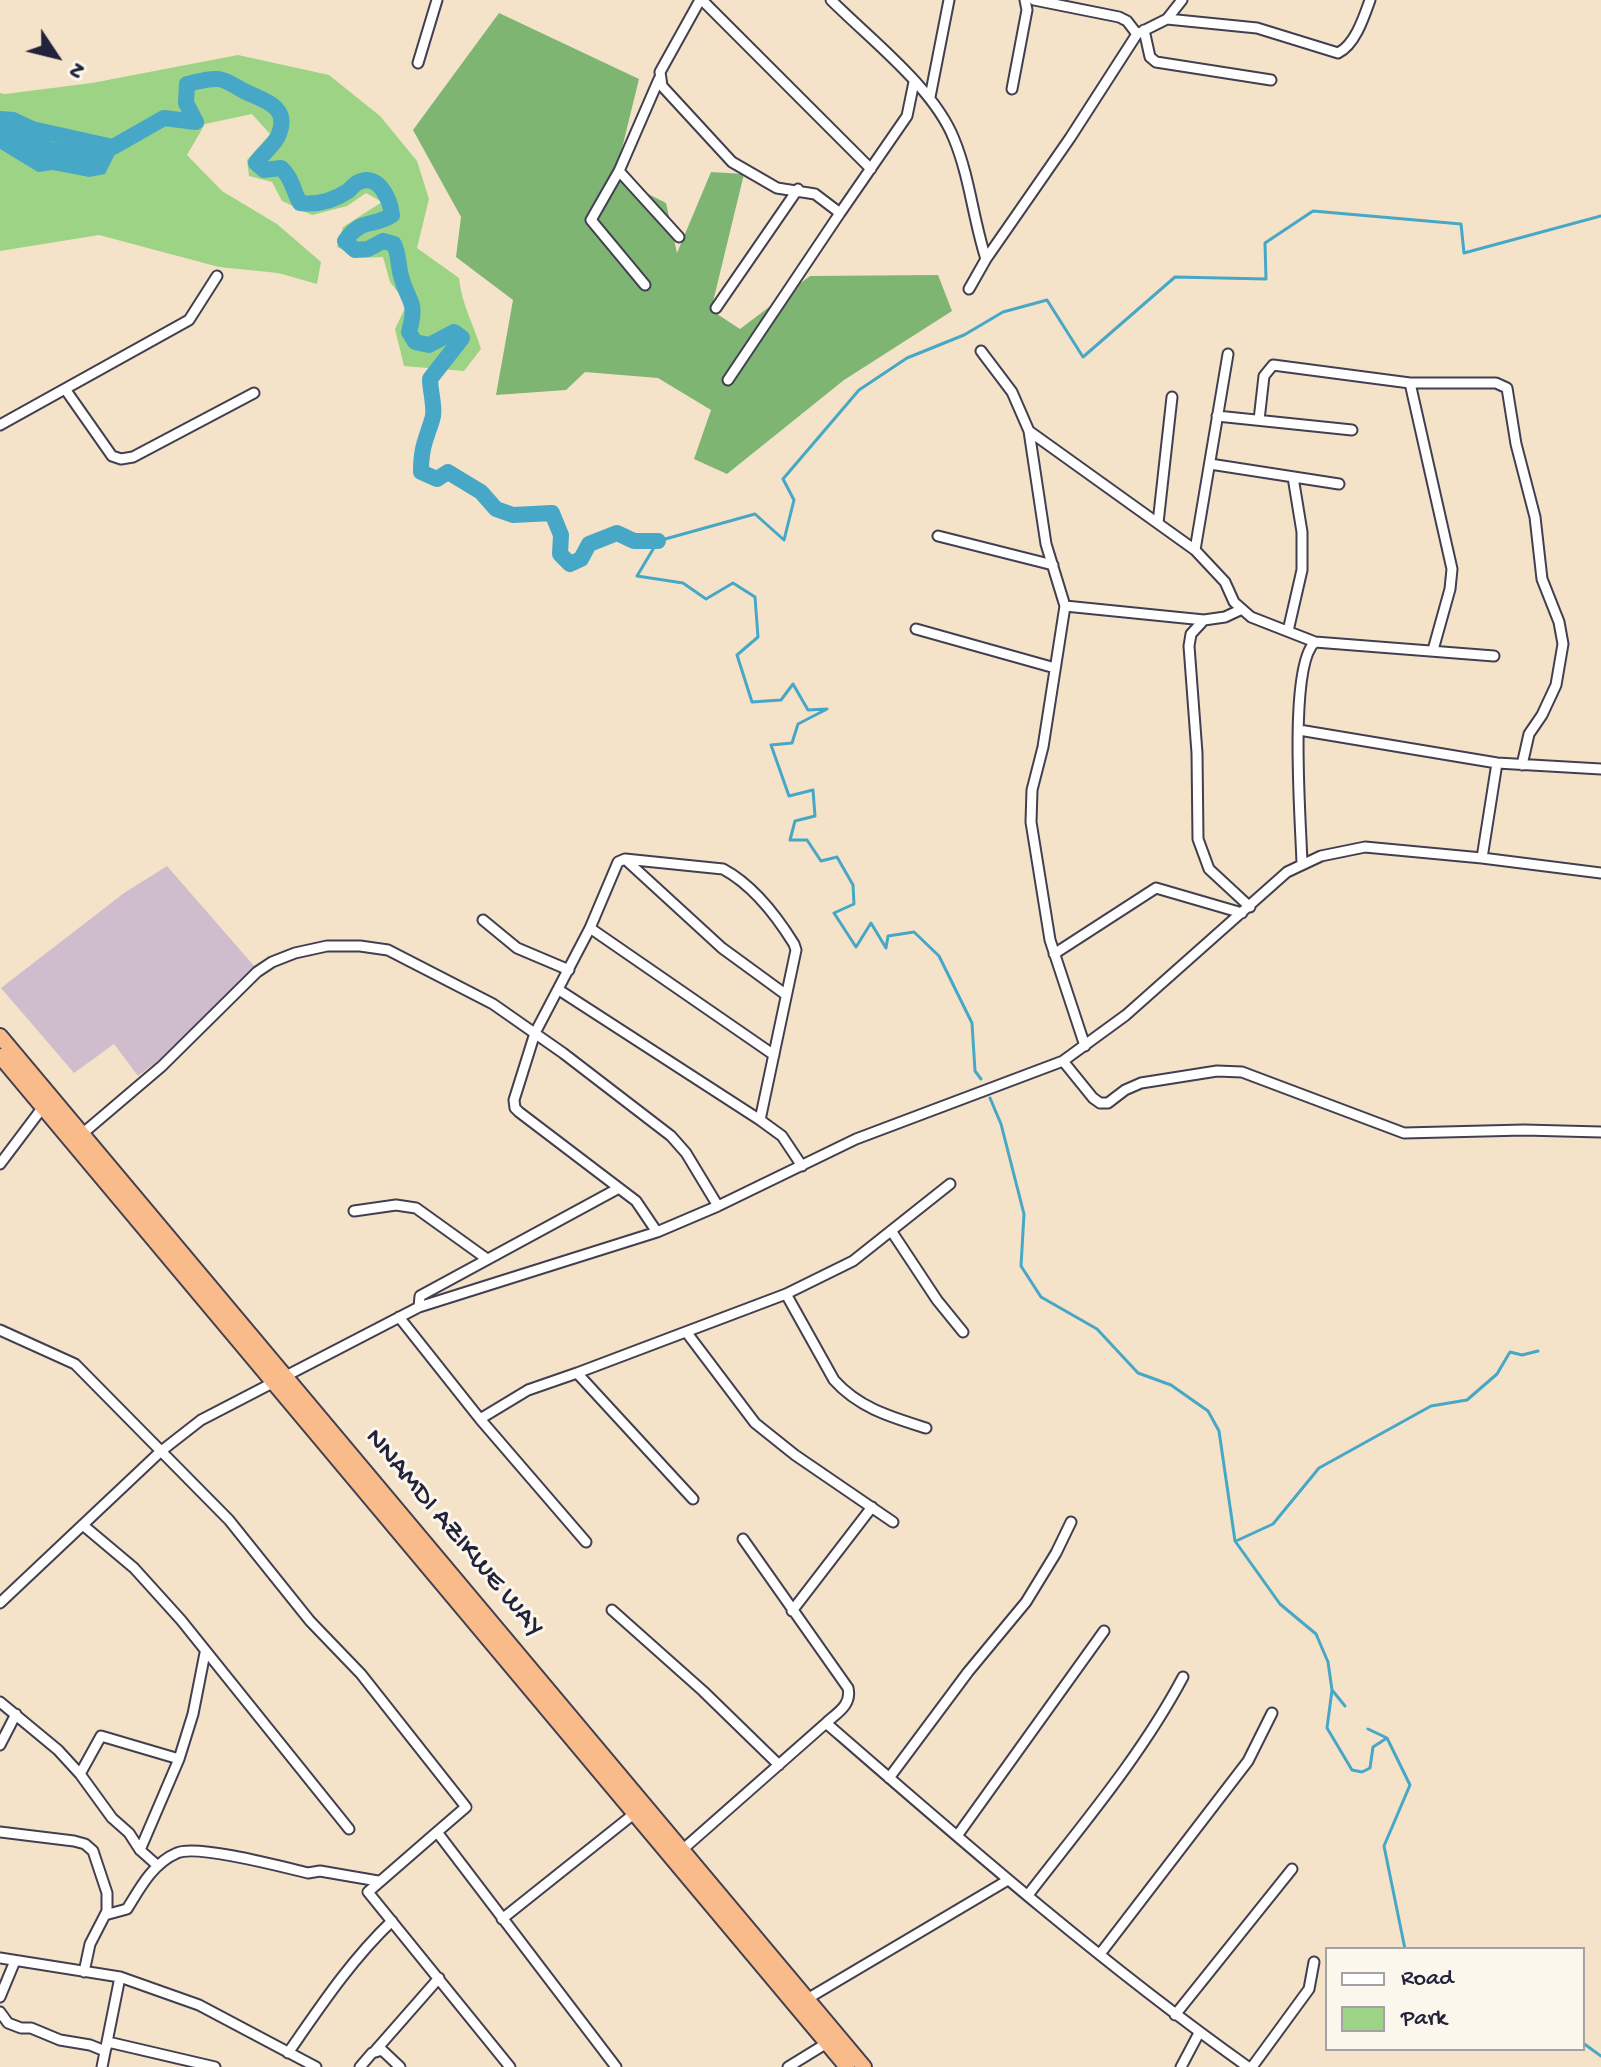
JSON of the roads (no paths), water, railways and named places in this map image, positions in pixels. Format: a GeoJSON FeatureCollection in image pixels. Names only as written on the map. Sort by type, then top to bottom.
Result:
{"type":"FeatureCollection","features":[{"type":"Feature","properties":{"kind":"highway","name":"NNAMDI AZIKWE WAY"},"geometry":{"type":"LineString","coordinates":[[0,1036],[47,1102],[864,2067]]}},
{"type":"Feature","properties":{"kind":"highway","name":"NNAMDI AZIKWE WAY"},"geometry":{"type":"LineString","coordinates":[[0,1056],[82,1134],[635,1813],[847,2067]]}},
{"type":"Feature","properties":{"kind":"street"},"geometry":{"type":"LineString","coordinates":[[418,63],[437,0]]}},
{"type":"Feature","properties":{"kind":"street"},"geometry":{"type":"LineString","coordinates":[[645,285],[591,220],[619,171],[660,72],[701,0],[871,169]]}},
{"type":"Feature","properties":{"kind":"street"},"geometry":{"type":"LineString","coordinates":[[831,0],[930,97],[953,137],[975,208],[986,259]]}},
{"type":"Feature","properties":{"kind":"street"},"geometry":{"type":"LineString","coordinates":[[930,97],[949,0]]}},
{"type":"Feature","properties":{"kind":"street"},"geometry":{"type":"LineString","coordinates":[[1012,89],[1027,10],[1025,0]]}},
{"type":"Feature","properties":{"kind":"street"},"geometry":{"type":"LineString","coordinates":[[1034,0],[1127,21],[1141,32],[1150,57],[1156,62],[1271,80]]}},
{"type":"Feature","properties":{"kind":"street"},"geometry":{"type":"LineString","coordinates":[[969,289],[986,259],[1141,32],[1167,19],[1182,0]]}},
{"type":"Feature","properties":{"kind":"street"},"geometry":{"type":"LineString","coordinates":[[1167,19],[1257,28],[1338,53],[1346,50],[1357,32],[1370,0]]}},
{"type":"Feature","properties":{"kind":"street"},"geometry":{"type":"LineString","coordinates":[[659,79],[732,162],[777,188],[815,194],[840,213]]}},
{"type":"Feature","properties":{"kind":"street"},"geometry":{"type":"LineString","coordinates":[[728,380],[907,116],[914,82]]}},
{"type":"Feature","properties":{"kind":"street"},"geometry":{"type":"LineString","coordinates":[[619,171],[679,237]]}},
{"type":"Feature","properties":{"kind":"street"},"geometry":{"type":"LineString","coordinates":[[716,308],[798,189]]}},
{"type":"Feature","properties":{"kind":"street"},"geometry":{"type":"LineString","coordinates":[[0,425],[189,320],[217,276]]}},
{"type":"Feature","properties":{"kind":"street"},"geometry":{"type":"LineString","coordinates":[[981,351],[1012,392],[1029,431],[1046,544],[1065,606],[1030,807],[1050,940],[1085,1046]]}},
{"type":"Feature","properties":{"kind":"street"},"geometry":{"type":"LineString","coordinates":[[1195,550],[1228,354]]}},
{"type":"Feature","properties":{"kind":"street"},"geometry":{"type":"LineString","coordinates":[[1259,420],[1264,376],[1273,365],[1410,383],[1496,383],[1507,388],[1516,444],[1535,517],[1542,579],[1559,622],[1563,644],[1556,685],[1529,734],[1522,765]]}},
{"type":"Feature","properties":{"kind":"street"},"geometry":{"type":"LineString","coordinates":[[1410,383],[1452,569],[1450,589],[1433,650]]}},
{"type":"Feature","properties":{"kind":"street"},"geometry":{"type":"LineString","coordinates":[[65,389],[112,456],[121,459],[133,457],[254,393]]}},
{"type":"Feature","properties":{"kind":"street"},"geometry":{"type":"LineString","coordinates":[[1158,523],[1172,397]]}},
{"type":"Feature","properties":{"kind":"street"},"geometry":{"type":"LineString","coordinates":[[1217,416],[1352,430]]}},
{"type":"Feature","properties":{"kind":"street"},"geometry":{"type":"LineString","coordinates":[[1029,431],[1195,550],[1225,582],[1240,610],[1315,642],[1494,656]]}},
{"type":"Feature","properties":{"kind":"street"},"geometry":{"type":"LineString","coordinates":[[1210,464],[1339,484]]}},
{"type":"Feature","properties":{"kind":"street"},"geometry":{"type":"LineString","coordinates":[[1288,631],[1302,570],[1302,532],[1293,477]]}},
{"type":"Feature","properties":{"kind":"street"},"geometry":{"type":"LineString","coordinates":[[938,536],[1053,565]]}},
{"type":"Feature","properties":{"kind":"street"},"geometry":{"type":"LineString","coordinates":[[1065,606],[1204,620],[1225,617],[1240,610]]}},
{"type":"Feature","properties":{"kind":"street"},"geometry":{"type":"LineString","coordinates":[[1204,620],[1191,634],[1189,646],[1197,753],[1198,839],[1209,869],[1246,910]]}},
{"type":"Feature","properties":{"kind":"street"},"geometry":{"type":"LineString","coordinates":[[916,629],[1055,668]]}},
{"type":"Feature","properties":{"kind":"street"},"geometry":{"type":"LineString","coordinates":[[1302,864],[1298,702],[1302,669],[1308,648],[1315,642]]}},
{"type":"Feature","properties":{"kind":"street"},"geometry":{"type":"LineString","coordinates":[[1299,730],[1497,763],[1601,769]]}},
{"type":"Feature","properties":{"kind":"street"},"geometry":{"type":"LineString","coordinates":[[1482,858],[1497,763]]}},
{"type":"Feature","properties":{"kind":"street"},"geometry":{"type":"LineString","coordinates":[[0,1603],[160,1452],[201,1420],[419,1307],[657,1232],[856,1139],[1063,1061],[1126,1015],[1287,872],[1302,864],[1321,856],[1365,847],[1601,873]]}},
{"type":"Feature","properties":{"kind":"street"},"geometry":{"type":"LineString","coordinates":[[625,859],[722,948],[785,994]]}},
{"type":"Feature","properties":{"kind":"street"},"geometry":{"type":"LineString","coordinates":[[657,1232],[636,1201],[515,1108],[514,1100],[535,1033],[590,928],[618,862],[625,859],[723,869],[735,875],[762,900],[794,944],[796,950],[760,1120]]}},
{"type":"Feature","properties":{"kind":"street"},"geometry":{"type":"LineString","coordinates":[[1054,954],[1156,888],[1246,910]]}},
{"type":"Feature","properties":{"kind":"street"},"geometry":{"type":"LineString","coordinates":[[483,920],[517,948],[569,970]]}},
{"type":"Feature","properties":{"kind":"street"},"geometry":{"type":"LineString","coordinates":[[590,928],[774,1055]]}},
{"type":"Feature","properties":{"kind":"street"},"geometry":{"type":"LineString","coordinates":[[82,1134],[162,1066],[257,972],[295,953],[327,946],[360,946],[388,950],[493,1004],[535,1033],[671,1136],[686,1153],[718,1206]]}},
{"type":"Feature","properties":{"kind":"street"},"geometry":{"type":"LineString","coordinates":[[559,990],[760,1120],[782,1136],[802,1166]]}},
{"type":"Feature","properties":{"kind":"street"},"geometry":{"type":"LineString","coordinates":[[1063,1061],[1100,1103],[1108,1103],[1141,1083],[1217,1071],[1242,1072],[1404,1133],[1601,1132]]}},
{"type":"Feature","properties":{"kind":"street"},"geometry":{"type":"LineString","coordinates":[[0,1164],[47,1102]]}},
{"type":"Feature","properties":{"kind":"street"},"geometry":{"type":"LineString","coordinates":[[480,1419],[528,1390],[786,1294],[853,1261],[950,1184]]}},
{"type":"Feature","properties":{"kind":"street"},"geometry":{"type":"LineString","coordinates":[[419,1307],[420,1296],[619,1188]]}},
{"type":"Feature","properties":{"kind":"street"},"geometry":{"type":"LineString","coordinates":[[354,1211],[396,1205],[416,1208],[487,1259]]}},
{"type":"Feature","properties":{"kind":"street"},"geometry":{"type":"LineString","coordinates":[[892,1232],[937,1300],[963,1332]]}},
{"type":"Feature","properties":{"kind":"street"},"geometry":{"type":"LineString","coordinates":[[786,1294],[834,1380],[844,1391],[878,1412],[926,1428]]}},
{"type":"Feature","properties":{"kind":"street"},"geometry":{"type":"LineString","coordinates":[[399,1317],[480,1419],[586,1542]]}},
{"type":"Feature","properties":{"kind":"street"},"geometry":{"type":"LineString","coordinates":[[0,1330],[75,1364],[229,1520],[310,1621],[361,1674],[466,1807],[368,1892],[510,2067]]}},
{"type":"Feature","properties":{"kind":"street"},"geometry":{"type":"LineString","coordinates":[[687,1333],[755,1423],[795,1455],[893,1522]]}},
{"type":"Feature","properties":{"kind":"street"},"geometry":{"type":"LineString","coordinates":[[577,1373],[693,1499]]}},
{"type":"Feature","properties":{"kind":"street"},"geometry":{"type":"LineString","coordinates":[[792,1611],[872,1507]]}},
{"type":"Feature","properties":{"kind":"street"},"geometry":{"type":"LineString","coordinates":[[889,1778],[968,1672],[1026,1602],[1071,1522]]}},
{"type":"Feature","properties":{"kind":"street"},"geometry":{"type":"LineString","coordinates":[[84,1526],[134,1568],[181,1620],[349,1829]]}},
{"type":"Feature","properties":{"kind":"street"},"geometry":{"type":"LineString","coordinates":[[682,1850],[848,1703],[850,1697],[848,1688],[743,1539]]}},
{"type":"Feature","properties":{"kind":"street"},"geometry":{"type":"LineString","coordinates":[[612,1610],[703,1691],[779,1765]]}},
{"type":"Feature","properties":{"kind":"street"},"geometry":{"type":"LineString","coordinates":[[957,1836],[1104,1631]]}},
{"type":"Feature","properties":{"kind":"street"},"geometry":{"type":"LineString","coordinates":[[140,1850],[179,1759],[193,1714],[205,1653]]}},
{"type":"Feature","properties":{"kind":"street"},"geometry":{"type":"LineString","coordinates":[[1028,1895],[1123,1771],[1183,1677]]}},
{"type":"Feature","properties":{"kind":"street"},"geometry":{"type":"LineString","coordinates":[[0,1702],[58,1750],[112,1818],[158,1866]]}},
{"type":"Feature","properties":{"kind":"street"},"geometry":{"type":"LineString","coordinates":[[1100,1954],[1248,1761],[1272,1713]]}},
{"type":"Feature","properties":{"kind":"street"},"geometry":{"type":"LineString","coordinates":[[0,1745],[16,1714]]}},
{"type":"Feature","properties":{"kind":"street"},"geometry":{"type":"LineString","coordinates":[[826,1723],[1008,1880],[1175,2015],[1250,2067],[1309,1989],[1314,1962]]}},
{"type":"Feature","properties":{"kind":"street"},"geometry":{"type":"LineString","coordinates":[[80,1774],[101,1736],[179,1759]]}},
{"type":"Feature","properties":{"kind":"street"},"geometry":{"type":"LineString","coordinates":[[502,1919],[635,1813]]}},
{"type":"Feature","properties":{"kind":"street"},"geometry":{"type":"LineString","coordinates":[[0,1832],[85,1844],[93,1851],[107,1893],[105,1915],[90,1944],[84,1972]]}},
{"type":"Feature","properties":{"kind":"street"},"geometry":{"type":"LineString","coordinates":[[437,1832],[616,2067]]}},
{"type":"Feature","properties":{"kind":"street"},"geometry":{"type":"LineString","coordinates":[[105,1915],[127,1909],[141,1885],[158,1866],[179,1851],[219,1854],[308,1873],[320,1871],[378,1881]]}},
{"type":"Feature","properties":{"kind":"street"},"geometry":{"type":"LineString","coordinates":[[1175,2015],[1292,1869]]}},
{"type":"Feature","properties":{"kind":"street"},"geometry":{"type":"LineString","coordinates":[[807,1999],[1008,1880]]}},
{"type":"Feature","properties":{"kind":"street"},"geometry":{"type":"LineString","coordinates":[[288,2053],[333,1987],[368,1944],[392,1921]]}},
{"type":"Feature","properties":{"kind":"street"},"geometry":{"type":"LineString","coordinates":[[0,1958],[120,1977],[199,2005],[316,2067]]}},
{"type":"Feature","properties":{"kind":"street"},"geometry":{"type":"LineString","coordinates":[[0,1997],[15,1961]]}},
{"type":"Feature","properties":{"kind":"street"},"geometry":{"type":"LineString","coordinates":[[102,2067],[120,1977]]}},
{"type":"Feature","properties":{"kind":"street"},"geometry":{"type":"LineString","coordinates":[[360,2067],[439,1978]]}},
{"type":"Feature","properties":{"kind":"street"},"geometry":{"type":"LineString","coordinates":[[0,2012],[8,2023],[60,2040],[105,2051],[108,2042]]}},
{"type":"Feature","properties":{"kind":"street"},"geometry":{"type":"LineString","coordinates":[[1181,2067],[1199,2033]]}},
{"type":"Feature","properties":{"kind":"street"},"geometry":{"type":"LineString","coordinates":[[108,2042],[163,2062],[215,2067]]}},
{"type":"Feature","properties":{"kind":"street"},"geometry":{"type":"LineString","coordinates":[[788,2067],[827,2043]]}},
{"type":"Feature","properties":{"kind":"street"},"geometry":{"type":"LineString","coordinates":[[375,2051],[382,2050],[400,2067]]}},
{"type":"Feature","properties":{"kind":"water"},"geometry":{"type":"Polygon","coordinates":[[[13,123],[52,142],[117,150],[105,174],[89,177],[53,170],[38,172],[0,149],[0,125],[13,123]]]}},
{"type":"Feature","properties":{"kind":"waterway"},"geometry":{"type":"LineString","coordinates":[[0,119],[113,147],[164,118],[196,122],[186,103],[187,84],[222,80],[267,101],[278,111],[281,124],[275,141],[256,163],[264,170],[281,168],[300,203],[331,200],[364,180],[382,188],[392,215],[362,226],[345,241],[355,250],[368,249],[383,241],[394,244],[412,307],[409,332],[415,342],[429,345],[454,332],[462,338],[430,379],[433,416],[423,451],[421,472],[437,479],[448,472],[481,492],[496,509],[513,515],[552,513],[561,535],[560,554],[570,564],[581,559],[589,544],[617,533],[634,541],[658,541]]}},
{"type":"Feature","properties":{"kind":"waterway"},"geometry":{"type":"LineString","coordinates":[[981,1079],[975,1071],[972,1023],[939,956],[914,932],[888,936],[886,948],[871,923],[856,947],[834,913],[854,904],[853,885],[837,857],[821,861],[807,840],[790,840],[795,821],[815,816],[813,790],[789,796],[771,745],[792,743],[798,724],[827,709],[808,710],[793,684],[781,700],[752,702],[737,655],[758,637],[755,597],[733,583],[706,599],[683,583],[637,576],[658,541],[755,514],[784,540],[794,500],[783,479],[859,390],[907,358],[964,335],[1003,312],[1047,300],[1083,357],[1175,277],[1266,279],[1265,243],[1313,211],[1461,224],[1464,253],[1601,216]]}},
{"type":"Feature","properties":{"kind":"waterway"},"geometry":{"type":"LineString","coordinates":[[990,1098],[1001,1124],[1024,1214],[1021,1266],[1041,1297],[1097,1329],[1138,1373],[1171,1385],[1208,1411],[1219,1431],[1235,1541],[1280,1604],[1316,1634],[1328,1662],[1332,1690],[1345,1706]]}},
{"type":"Feature","properties":{"kind":"waterway"},"geometry":{"type":"LineString","coordinates":[[1236,1541],[1273,1524],[1319,1468],[1431,1406],[1467,1400],[1497,1374],[1510,1352],[1522,1355],[1538,1351]]}},
{"type":"Feature","properties":{"kind":"waterway"},"geometry":{"type":"LineString","coordinates":[[1332,1690],[1327,1728],[1352,1770],[1362,1772],[1370,1768],[1373,1747],[1387,1738]]}},
{"type":"Feature","properties":{"kind":"waterway"},"geometry":{"type":"LineString","coordinates":[[1368,1729],[1387,1738],[1410,1785],[1384,1846],[1405,1947]]}},
{"type":"Feature","properties":{"kind":"waterway"},"geometry":{"type":"LineString","coordinates":[[1585,2044],[1601,2056]]}}]}
